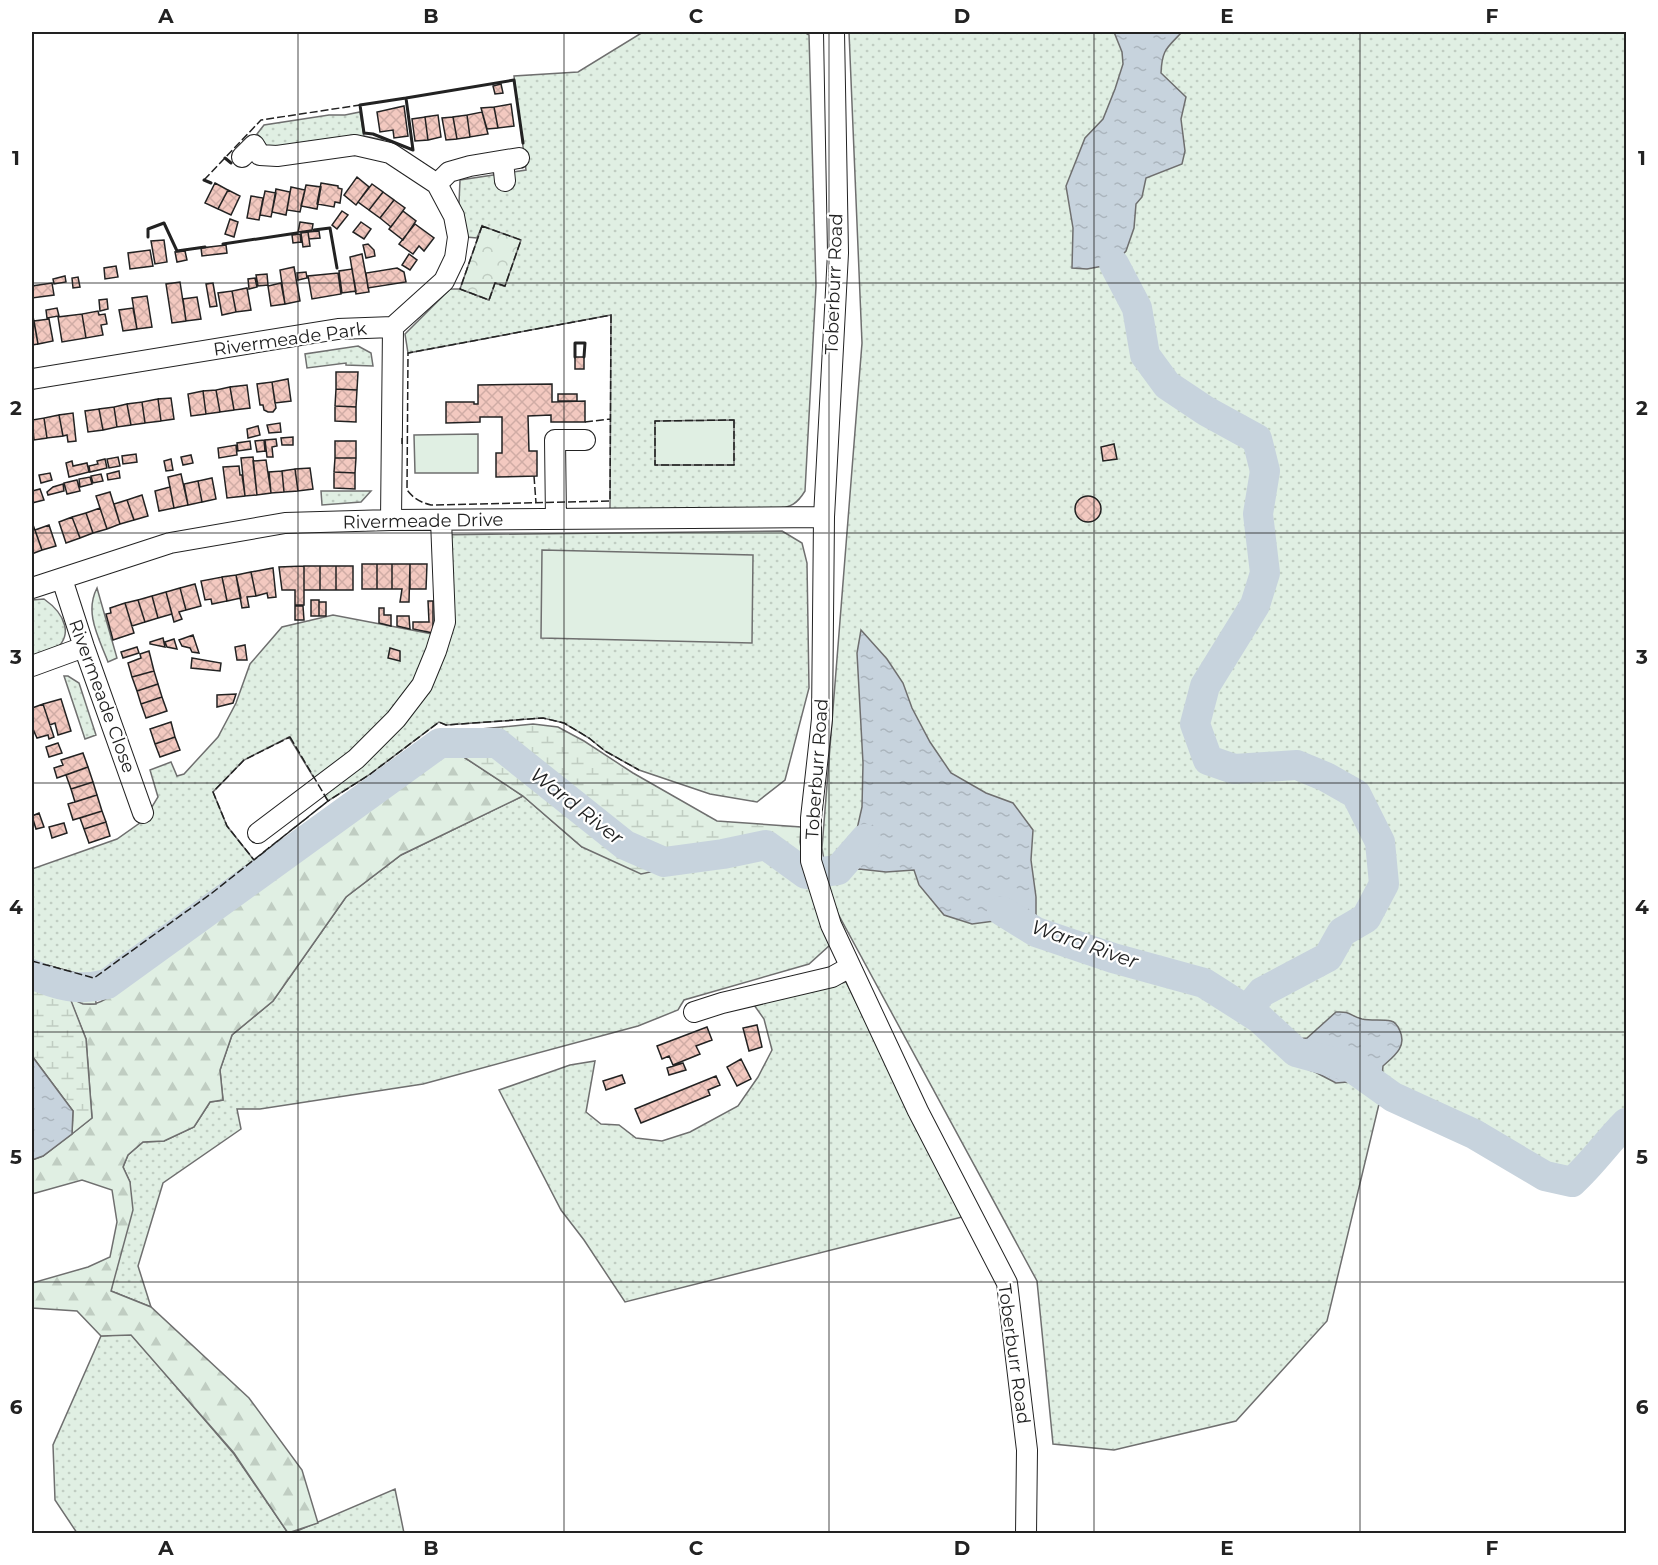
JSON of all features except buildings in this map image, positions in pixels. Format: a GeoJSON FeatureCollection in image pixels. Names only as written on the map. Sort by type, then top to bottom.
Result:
{"type":"FeatureCollection","features":[{"type":"Feature","properties":{"kind":"street","name":"Toberburr Road"},"geometry":{"type":"LineString","coordinates":[[834,32],[838,253],[824,517],[822,718],[811,818],[811,861],[825,909],[850,967],[918,1111],[1007,1283],[1027,1450],[1026,1533]]}},
{"type":"Feature","properties":{"kind":"street"},"geometry":{"type":"LineString","coordinates":[[242,157],[254,145],[260,154],[277,156],[355,146],[390,153],[437,184],[454,216],[458,237],[455,258],[444,281],[393,327]]}},
{"type":"Feature","properties":{"kind":"street"},"geometry":{"type":"LineString","coordinates":[[437,184],[449,172],[470,166],[511,160],[505,181]]}},
{"type":"Feature","properties":{"kind":"street","name":"Rivermeade Park"},"geometry":{"type":"LineString","coordinates":[[32,379],[338,329],[393,327],[391,520]]}},
{"type":"Feature","properties":{"kind":"street"},"geometry":{"type":"LineString","coordinates":[[556,519],[555,440],[585,440]]}},
{"type":"Feature","properties":{"kind":"street","name":"Rivermeade Drive"},"geometry":{"type":"LineString","coordinates":[[32,588],[181,541],[285,523],[391,520],[824,517]]}},
{"type":"Feature","properties":{"kind":"street"},"geometry":{"type":"LineString","coordinates":[[258,832],[356,759],[396,719],[422,685],[445,622],[441,520]]}},
{"type":"Feature","properties":{"kind":"street","name":"Rivermeade Close"},"geometry":{"type":"LineString","coordinates":[[62,579],[143,813]]}},
{"type":"Feature","properties":{"kind":"street"},"geometry":{"type":"LineString","coordinates":[[32,666],[84,646]]}},
{"type":"Feature","properties":{"kind":"street"},"geometry":{"type":"LineString","coordinates":[[694,1012],[722,1003],[832,977],[850,967]]}},
{"type":"Feature","properties":{"kind":"green space"},"geometry":{"type":"Polygon","coordinates":[[[643,32],[804,32],[809,35],[816,286],[805,491],[796,502],[786,507],[777,509],[610,510],[611,315],[408,353],[405,334],[450,289],[460,289],[489,300],[495,283],[504,286],[482,226],[477,238],[466,237],[459,203],[460,180],[526,170],[514,76],[578,72],[643,32]]]}},
{"type":"Feature","properties":{"kind":"green space"},"geometry":{"type":"Polygon","coordinates":[[[849,32],[1626,32],[1626,1126],[1619,1126],[1573,1174],[1379,1104],[1327,1321],[1236,1421],[1114,1450],[1053,1444],[1037,1281],[830,899],[822,848],[862,343],[849,32]]]}},
{"type":"Feature","properties":{"kind":"green space"},"geometry":{"type":"Polygon","coordinates":[[[360,112],[364,136],[383,140],[380,145],[271,151],[257,134],[264,125],[360,112]]]}},
{"type":"Feature","properties":{"kind":"green space"},"geometry":{"type":"Polygon","coordinates":[[[482,226],[521,240],[505,286],[495,283],[489,300],[460,289],[482,226]]]}},
{"type":"Feature","properties":{"kind":"green space"},"geometry":{"type":"Polygon","coordinates":[[[358,346],[371,353],[373,366],[346,365],[346,363],[307,368],[305,354],[358,346]]]}},
{"type":"Feature","properties":{"kind":"green space"},"geometry":{"type":"Polygon","coordinates":[[[734,420],[734,465],[655,465],[655,421],[734,420]]]}},
{"type":"Feature","properties":{"kind":"green space"},"geometry":{"type":"Polygon","coordinates":[[[478,434],[478,473],[415,473],[414,435],[478,434]]]}},
{"type":"Feature","properties":{"kind":"green space"},"geometry":{"type":"Polygon","coordinates":[[[321,491],[371,491],[361,502],[322,505],[321,491]]]}},
{"type":"Feature","properties":{"kind":"green space"},"geometry":{"type":"Polygon","coordinates":[[[782,531],[802,543],[807,563],[809,688],[785,780],[757,802],[710,794],[639,770],[605,751],[564,723],[543,718],[446,725],[439,722],[369,775],[328,801],[289,737],[244,760],[213,792],[227,826],[254,860],[94,978],[32,961],[32,869],[117,839],[144,820],[158,797],[150,770],[171,762],[177,776],[184,774],[218,737],[236,703],[250,664],[282,627],[333,615],[438,635],[432,535],[782,531]]]}},
{"type":"Feature","properties":{"kind":"green space"},"geometry":{"type":"Polygon","coordinates":[[[542,550],[753,555],[752,643],[541,638],[542,550]]]}},
{"type":"Feature","properties":{"kind":"green space"},"geometry":{"type":"Polygon","coordinates":[[[97,588],[117,658],[108,662],[92,616],[93,597],[97,588]]]}},
{"type":"Feature","properties":{"kind":"green space"},"geometry":{"type":"Polygon","coordinates":[[[44,599],[62,618],[65,633],[58,647],[48,654],[32,659],[32,600],[44,599]]]}},
{"type":"Feature","properties":{"kind":"green space"},"geometry":{"type":"Polygon","coordinates":[[[64,676],[79,683],[96,735],[85,739],[64,676]]]}},
{"type":"Feature","properties":{"kind":"green space"},"geometry":{"type":"Polygon","coordinates":[[[533,724],[558,727],[717,821],[801,827],[800,842],[806,875],[767,849],[752,850],[641,874],[582,847],[523,796],[447,746],[449,732],[533,724]]]}},
{"type":"Feature","properties":{"kind":"green space"},"geometry":{"type":"Polygon","coordinates":[[[447,746],[523,796],[401,855],[346,897],[273,1001],[232,1035],[220,1070],[223,1100],[210,1102],[194,1127],[164,1141],[143,1142],[128,1155],[123,1167],[130,1182],[133,1210],[111,1291],[151,1307],[249,1398],[302,1470],[318,1523],[288,1533],[234,1453],[131,1335],[101,1336],[77,1311],[32,1308],[32,1283],[88,1267],[110,1257],[117,1222],[112,1190],[82,1180],[32,1194],[32,1160],[43,1156],[92,1118],[86,1039],[69,997],[90,1004],[103,1001],[120,987],[140,965],[436,751],[447,746]]]}},
{"type":"Feature","properties":{"kind":"green space"},"geometry":{"type":"Polygon","coordinates":[[[523,796],[582,847],[767,849],[806,875],[830,945],[809,964],[684,1000],[678,1010],[638,1026],[423,1084],[260,1109],[237,1109],[241,1129],[163,1183],[138,1266],[151,1307],[111,1291],[130,1182],[123,1167],[128,1155],[143,1142],[164,1141],[194,1127],[210,1102],[223,1100],[220,1070],[232,1035],[273,1001],[346,897],[401,855],[523,796]]]}},
{"type":"Feature","properties":{"kind":"green space"},"geometry":{"type":"Polygon","coordinates":[[[32,961],[94,978],[96,1004],[83,1004],[70,998],[86,1039],[92,1118],[72,1134],[73,1111],[32,1056],[32,961]]]}},
{"type":"Feature","properties":{"kind":"green space"},"geometry":{"type":"Polygon","coordinates":[[[846,982],[905,1102],[966,1216],[625,1302],[561,1210],[499,1090],[570,1065],[595,1061],[586,1112],[601,1124],[619,1125],[636,1138],[662,1141],[690,1132],[738,1106],[758,1077],[772,1050],[764,1019],[754,1005],[846,982]]]}},
{"type":"Feature","properties":{"kind":"green space"},"geometry":{"type":"Polygon","coordinates":[[[131,1334],[234,1454],[288,1533],[77,1533],[55,1500],[53,1445],[101,1336],[131,1334]]]}},
{"type":"Feature","properties":{"kind":"green space"},"geometry":{"type":"Polygon","coordinates":[[[395,1489],[404,1533],[290,1534],[395,1489]]]}},
{"type":"Feature","properties":{"kind":"water"},"geometry":{"type":"Polygon","coordinates":[[[1114,32],[1182,32],[1166,50],[1161,73],[1186,97],[1181,119],[1185,151],[1182,164],[1146,178],[1142,197],[1136,204],[1134,228],[1126,251],[1114,264],[1087,269],[1072,268],[1073,228],[1066,186],[1085,138],[1103,119],[1123,64],[1122,52],[1114,32]]]}},
{"type":"Feature","properties":{"kind":"water"},"geometry":{"type":"Polygon","coordinates":[[[861,630],[887,659],[903,683],[912,708],[930,742],[951,773],[986,793],[1013,803],[1033,830],[1031,860],[1036,897],[1036,932],[1002,920],[972,924],[944,915],[919,885],[914,870],[886,872],[859,869],[838,870],[855,838],[862,807],[863,763],[857,653],[861,630]]]}},
{"type":"Feature","properties":{"kind":"water"},"geometry":{"type":"Polygon","coordinates":[[[1336,1012],[1348,1013],[1362,1019],[1391,1021],[1396,1023],[1399,1029],[1402,1037],[1401,1046],[1383,1066],[1382,1077],[1385,1081],[1372,1090],[1360,1081],[1336,1083],[1294,1064],[1273,1043],[1285,1029],[1296,1039],[1307,1038],[1336,1012]]]}},
{"type":"Feature","properties":{"kind":"water"},"geometry":{"type":"Polygon","coordinates":[[[32,1056],[73,1111],[72,1134],[43,1156],[32,1160],[32,1056]]]}},
{"type":"Feature","properties":{"kind":"waterway"},"geometry":{"type":"LineString","coordinates":[[1114,264],[1137,308],[1145,355],[1167,385],[1206,411],[1257,439],[1265,471],[1258,514],[1265,573],[1255,605],[1205,686],[1195,724],[1208,760],[1234,769],[1297,765],[1326,777],[1356,794],[1380,842],[1384,884],[1366,918],[1342,932],[1328,957],[1262,992],[1247,1010]]}},
{"type":"Feature","properties":{"kind":"waterway","name":"Ward River"},"geometry":{"type":"LineString","coordinates":[[32,974],[50,982],[69,986],[87,987],[107,984],[440,743],[497,743],[625,845],[664,862],[723,854],[766,845],[806,874],[838,870],[865,839]]}},
{"type":"Feature","properties":{"kind":"waterway","name":"Ward River"},"geometry":{"type":"LineString","coordinates":[[1002,911],[1036,932],[1113,958],[1204,983],[1259,1018],[1296,1052],[1351,1067],[1393,1097],[1474,1134],[1545,1176],[1572,1182],[1626,1123]]}},
{"type":"Feature","properties":{"kind":"fence"},"geometry":{"type":"LineString","coordinates":[[204,180],[261,120],[360,105]]}},
{"type":"Feature","properties":{"kind":"fence"},"geometry":{"type":"LineString","coordinates":[[482,226],[521,240],[505,286],[495,283],[489,300],[460,289],[482,226]]}},
{"type":"Feature","properties":{"kind":"fence"},"geometry":{"type":"LineString","coordinates":[[611,315],[610,501],[431,505],[418,500],[407,490],[408,353],[611,315]]}},
{"type":"Feature","properties":{"kind":"fence"},"geometry":{"type":"LineString","coordinates":[[585,422],[610,419]]}},
{"type":"Feature","properties":{"kind":"fence"},"geometry":{"type":"LineString","coordinates":[[734,420],[734,465],[655,465],[655,421],[734,420]]}},
{"type":"Feature","properties":{"kind":"fence"},"geometry":{"type":"LineString","coordinates":[[402,438],[402,444]]}},
{"type":"Feature","properties":{"kind":"fence"},"geometry":{"type":"LineString","coordinates":[[534,476],[536,503]]}},
{"type":"Feature","properties":{"kind":"fence"},"geometry":{"type":"LineString","coordinates":[[32,961],[94,978],[212,893],[328,801],[369,775],[439,722],[446,725],[543,718],[564,723],[605,751],[639,770]]}},
{"type":"Feature","properties":{"kind":"fence"},"geometry":{"type":"LineString","coordinates":[[290,737],[328,801],[254,860],[227,826],[213,792],[244,760],[290,737]]}},
{"type":"Feature","properties":{"kind":"wall"},"geometry":{"type":"LineString","coordinates":[[406,98],[514,80],[523,143]]}},
{"type":"Feature","properties":{"kind":"wall"},"geometry":{"type":"LineString","coordinates":[[406,98],[413,150],[373,134],[364,133],[360,105],[406,98]]}},
{"type":"Feature","properties":{"kind":"wall"},"geometry":{"type":"LineString","coordinates":[[225,158],[231,163]]}},
{"type":"Feature","properties":{"kind":"wall"},"geometry":{"type":"LineString","coordinates":[[204,180],[211,183]]}},
{"type":"Feature","properties":{"kind":"wall"},"geometry":{"type":"LineString","coordinates":[[148,237],[148,229],[164,223],[177,251],[205,247]]}},
{"type":"Feature","properties":{"kind":"wall"},"geometry":{"type":"LineString","coordinates":[[314,230],[330,228],[337,268]]}},
{"type":"Feature","properties":{"kind":"wall"},"geometry":{"type":"LineString","coordinates":[[223,244],[297,233]]}},
{"type":"Feature","properties":{"kind":"wall"},"geometry":{"type":"LineString","coordinates":[[575,357],[575,343],[585,343],[584,357]]}}]}
